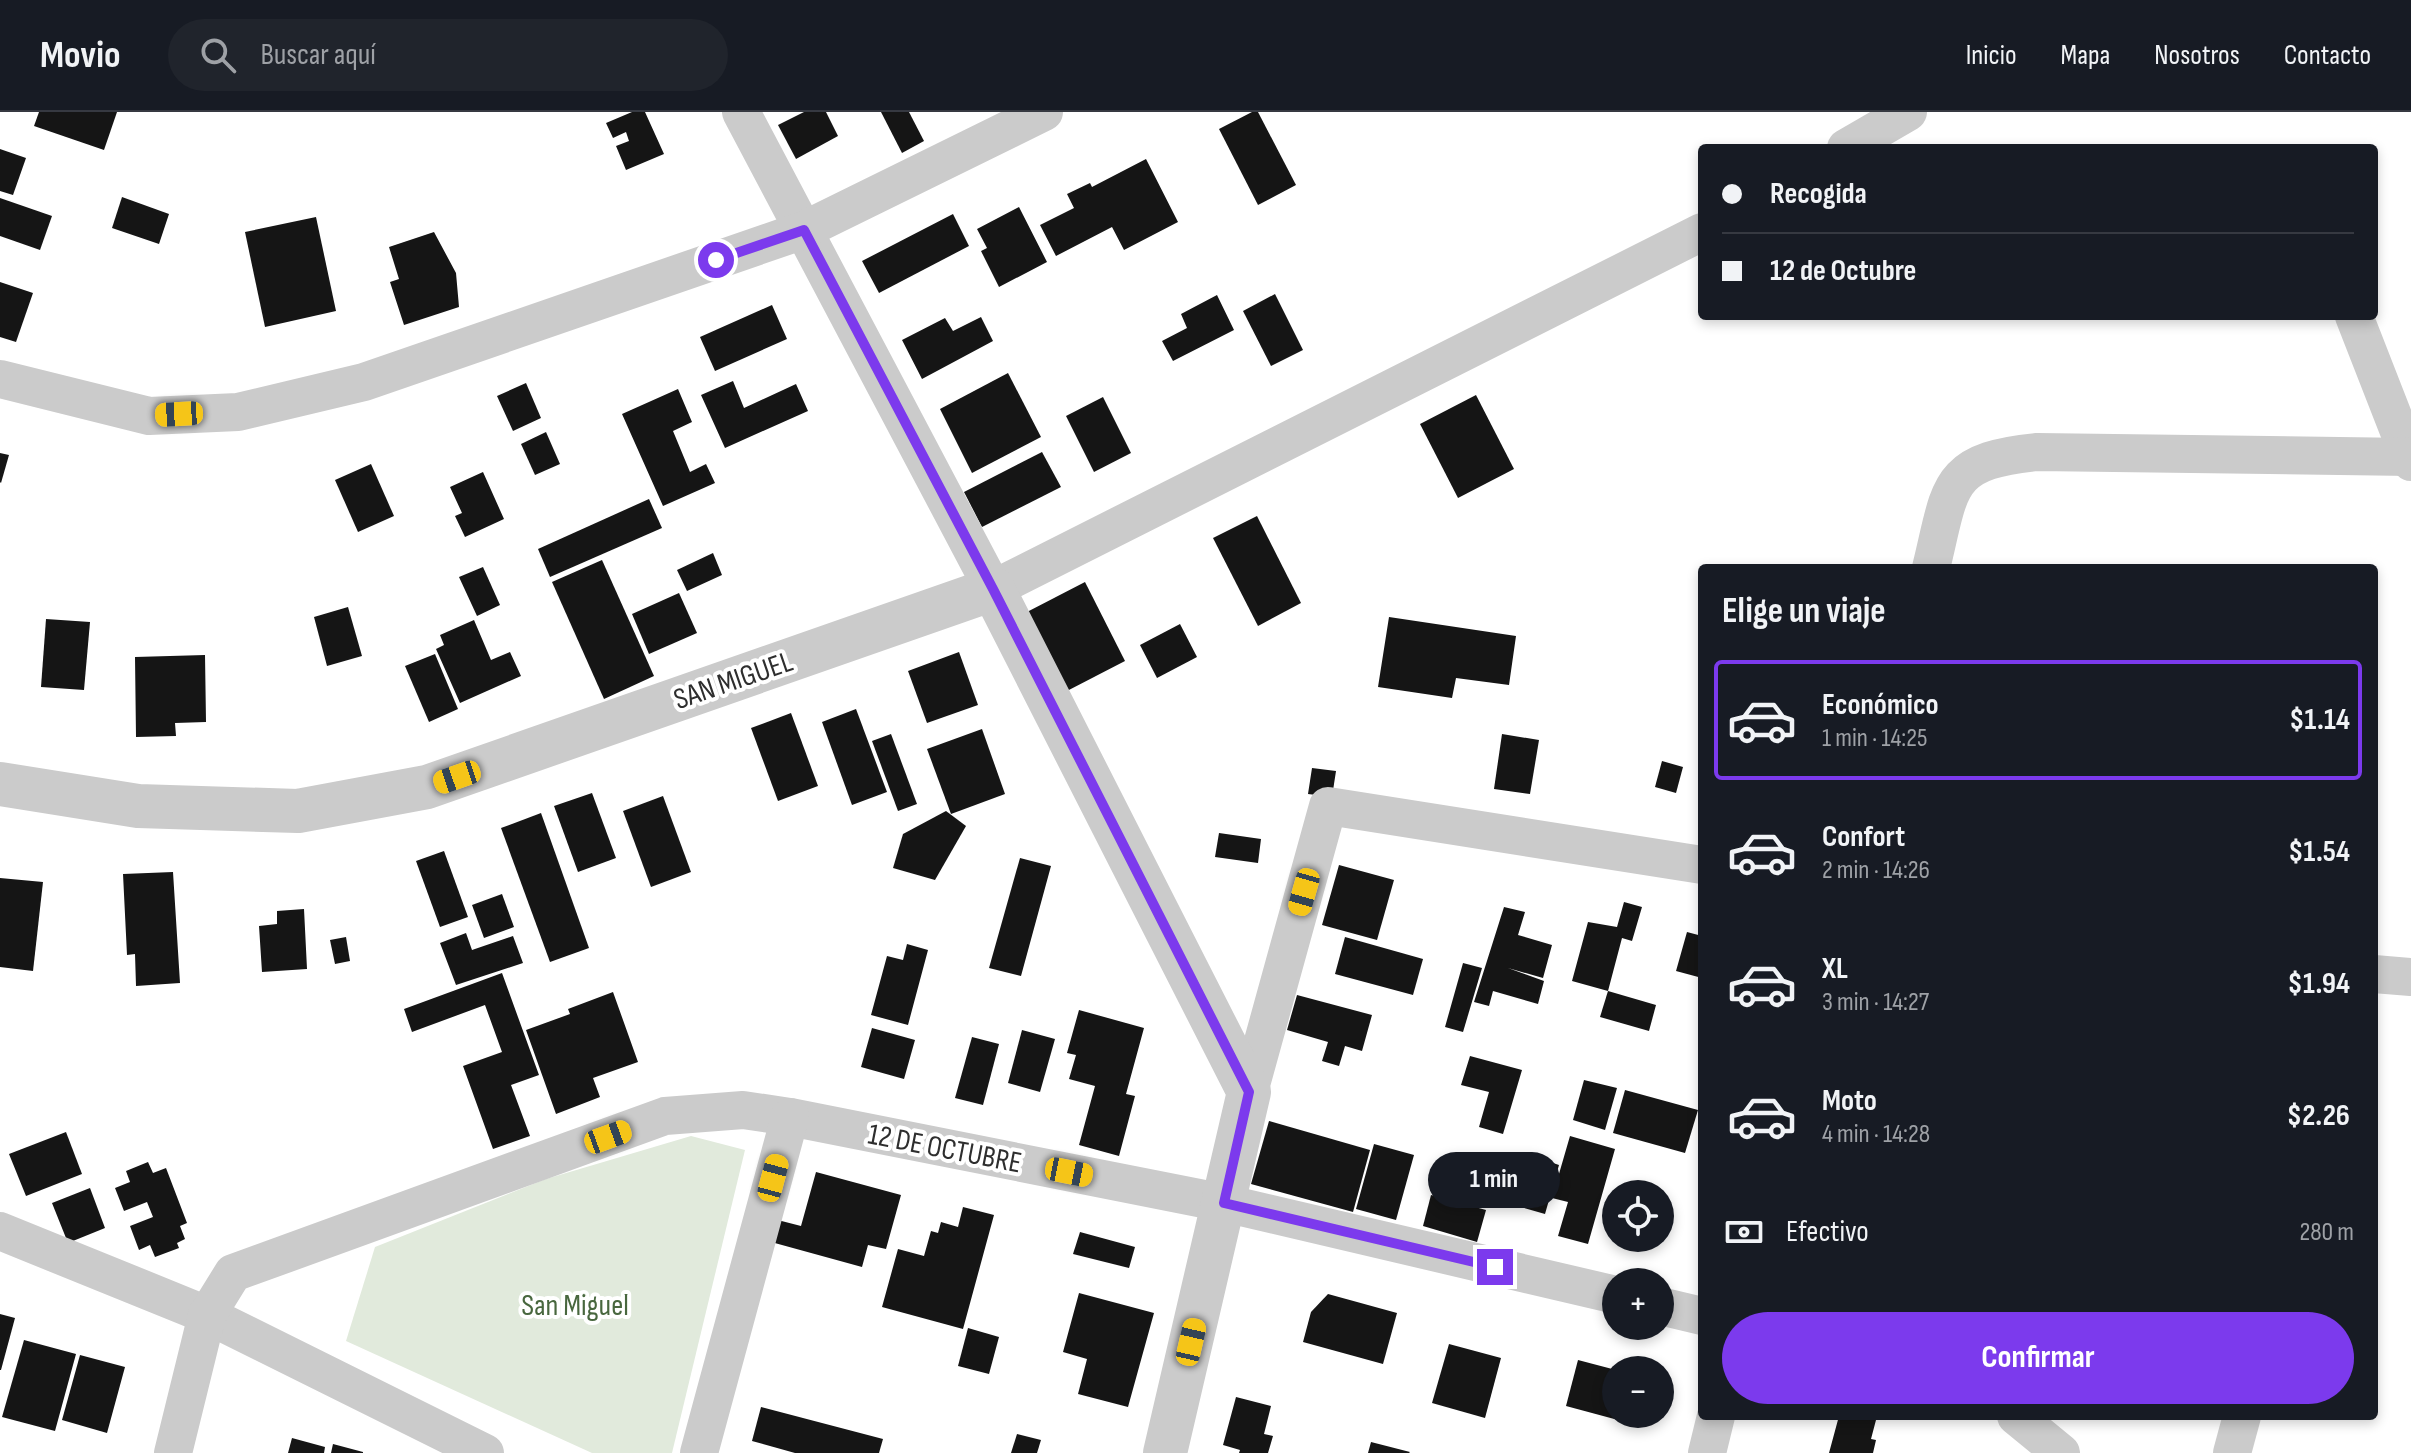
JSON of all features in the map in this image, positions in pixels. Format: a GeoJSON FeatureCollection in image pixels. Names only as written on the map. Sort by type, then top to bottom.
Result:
{"type":"FeatureCollection","features":[{"type":"Feature","properties":{"kind":"street"},"geometry":{"type":"LineString","coordinates":[[741,112],[993,589],[1249,1092]]}},
{"type":"Feature","properties":{"kind":"street"},"geometry":{"type":"LineString","coordinates":[[0,379],[149,416],[238,412],[364,382],[804,230],[1044,112]]}},
{"type":"Feature","properties":{"kind":"street"},"geometry":{"type":"LineString","coordinates":[[1853,144],[1908,112]]}},
{"type":"Feature","properties":{"kind":"street"},"geometry":{"type":"LineString","coordinates":[[993,589],[1698,234]]}},
{"type":"Feature","properties":{"kind":"street"},"geometry":{"type":"LineString","coordinates":[[1932,564],[1950,493],[1966,471],[1994,456],[2037,452],[2410,459],[2356,320]]}},
{"type":"Feature","properties":{"kind":"street","name":"SAN MIGUEL"},"geometry":{"type":"LineString","coordinates":[[0,784],[138,806],[298,811],[427,787],[993,589]]}},
{"type":"Feature","properties":{"kind":"street"},"geometry":{"type":"LineString","coordinates":[[1165,1453],[1249,1092],[1328,806],[1698,864]]}},
{"type":"Feature","properties":{"kind":"street"},"geometry":{"type":"LineString","coordinates":[[2378,974],[2411,977]]}},
{"type":"Feature","properties":{"kind":"street","name":"12 DE OCTUBRE"},"geometry":{"type":"LineString","coordinates":[[173,1453],[207,1315],[233,1273],[665,1116],[743,1110],[790,1117],[1224,1203],[1602,1292]]}},
{"type":"Feature","properties":{"kind":"street"},"geometry":{"type":"LineString","coordinates":[[699,1453],[790,1117]]}},
{"type":"Feature","properties":{"kind":"street"},"geometry":{"type":"LineString","coordinates":[[0,1231],[207,1315],[485,1453]]}},
{"type":"Feature","properties":{"kind":"street"},"geometry":{"type":"LineString","coordinates":[[1674,1309],[1698,1315]]}},
{"type":"Feature","properties":{"kind":"street"},"geometry":{"type":"LineString","coordinates":[[1707,1453],[1715,1420]]}},
{"type":"Feature","properties":{"kind":"street"},"geometry":{"type":"LineString","coordinates":[[2021,1420],[2061,1453]]}},
{"type":"Feature","properties":{"kind":"street"},"geometry":{"type":"LineString","coordinates":[[2232,1453],[2241,1420]]}},
{"type":"Feature","properties":{"kind":"green space","name":"San Miguel"},"geometry":{"type":"Polygon","coordinates":[[[691,1136],[745,1150],[672,1453],[592,1453],[346,1341],[375,1247],[546,1179],[691,1136]]]}},
{"type":"Feature","properties":{"kind":"building"},"geometry":{"type":"Polygon","coordinates":[[[39,112],[117,112],[104,150],[34,126],[39,112]]]}},
{"type":"Feature","properties":{"kind":"building"},"geometry":{"type":"Polygon","coordinates":[[[632,112],[645,112],[664,154],[626,170],[616,146],[629,141],[626,132],[613,138],[606,123],[632,112]]]}},
{"type":"Feature","properties":{"kind":"building"},"geometry":{"type":"Polygon","coordinates":[[[804,112],[826,112],[838,136],[796,159],[778,125],[804,112]]]}},
{"type":"Feature","properties":{"kind":"building"},"geometry":{"type":"Polygon","coordinates":[[[881,112],[909,112],[924,141],[902,153],[881,112]]]}},
{"type":"Feature","properties":{"kind":"building"},"geometry":{"type":"Polygon","coordinates":[[[1258,112],[1296,185],[1258,205],[1219,129],[1258,112]]]}},
{"type":"Feature","properties":{"kind":"building"},"geometry":{"type":"Polygon","coordinates":[[[0,149],[26,158],[13,195],[0,191],[0,149]]]}},
{"type":"Feature","properties":{"kind":"building"},"geometry":{"type":"Polygon","coordinates":[[[1146,159],[1178,222],[1124,250],[1112,227],[1056,256],[1040,225],[1074,208],[1067,194],[1090,183],[1092,187],[1146,159]]]}},
{"type":"Feature","properties":{"kind":"building"},"geometry":{"type":"Polygon","coordinates":[[[122,197],[169,214],[159,244],[112,228],[122,197]]]}},
{"type":"Feature","properties":{"kind":"building"},"geometry":{"type":"Polygon","coordinates":[[[0,198],[52,216],[40,250],[0,236],[0,198]]]}},
{"type":"Feature","properties":{"kind":"building"},"geometry":{"type":"Polygon","coordinates":[[[1019,207],[1047,262],[999,287],[981,251],[987,248],[977,229],[1019,207]]]}},
{"type":"Feature","properties":{"kind":"building"},"geometry":{"type":"Polygon","coordinates":[[[953,214],[969,246],[879,293],[862,261],[953,214]]]}},
{"type":"Feature","properties":{"kind":"building"},"geometry":{"type":"Polygon","coordinates":[[[316,217],[336,311],[265,327],[245,232],[316,217]]]}},
{"type":"Feature","properties":{"kind":"building"},"geometry":{"type":"Polygon","coordinates":[[[434,232],[456,273],[459,307],[404,325],[390,282],[399,279],[389,247],[434,232]]]}},
{"type":"Feature","properties":{"kind":"building"},"geometry":{"type":"Polygon","coordinates":[[[0,282],[33,293],[16,342],[0,337],[0,282]]]}},
{"type":"Feature","properties":{"kind":"building"},"geometry":{"type":"Polygon","coordinates":[[[1275,294],[1303,350],[1271,366],[1243,311],[1275,294]]]}},
{"type":"Feature","properties":{"kind":"building"},"geometry":{"type":"Polygon","coordinates":[[[1217,295],[1234,330],[1173,361],[1162,341],[1187,328],[1181,314],[1217,295]]]}},
{"type":"Feature","properties":{"kind":"building"},"geometry":{"type":"Polygon","coordinates":[[[772,305],[787,339],[715,371],[700,337],[772,305]]]}},
{"type":"Feature","properties":{"kind":"building"},"geometry":{"type":"Polygon","coordinates":[[[981,317],[993,341],[922,379],[902,340],[945,318],[953,331],[981,317]]]}},
{"type":"Feature","properties":{"kind":"building"},"geometry":{"type":"Polygon","coordinates":[[[1008,373],[1041,437],[972,473],[940,409],[1008,373]]]}},
{"type":"Feature","properties":{"kind":"building"},"geometry":{"type":"Polygon","coordinates":[[[733,381],[744,408],[796,384],[808,411],[725,448],[701,395],[733,381]]]}},
{"type":"Feature","properties":{"kind":"building"},"geometry":{"type":"Polygon","coordinates":[[[526,383],[541,418],[513,431],[497,396],[526,383]]]}},
{"type":"Feature","properties":{"kind":"building"},"geometry":{"type":"Polygon","coordinates":[[[678,389],[692,422],[673,431],[690,472],[706,464],[715,483],[663,506],[622,414],[678,389]]]}},
{"type":"Feature","properties":{"kind":"building"},"geometry":{"type":"Polygon","coordinates":[[[1476,395],[1514,469],[1458,498],[1420,424],[1476,395]]]}},
{"type":"Feature","properties":{"kind":"building"},"geometry":{"type":"Polygon","coordinates":[[[1103,397],[1131,453],[1094,472],[1066,416],[1103,397]]]}},
{"type":"Feature","properties":{"kind":"building"},"geometry":{"type":"Polygon","coordinates":[[[546,432],[560,464],[535,475],[521,444],[546,432]]]}},
{"type":"Feature","properties":{"kind":"building"},"geometry":{"type":"Polygon","coordinates":[[[1042,452],[1061,487],[982,527],[964,492],[1042,452]]]}},
{"type":"Feature","properties":{"kind":"building"},"geometry":{"type":"Polygon","coordinates":[[[0,453],[9,455],[1,483],[0,482],[0,453]]]}},
{"type":"Feature","properties":{"kind":"building"},"geometry":{"type":"Polygon","coordinates":[[[371,464],[394,516],[358,532],[335,480],[371,464]]]}},
{"type":"Feature","properties":{"kind":"building"},"geometry":{"type":"Polygon","coordinates":[[[483,472],[504,519],[465,537],[455,516],[462,513],[450,487],[483,472]]]}},
{"type":"Feature","properties":{"kind":"building"},"geometry":{"type":"Polygon","coordinates":[[[649,499],[662,528],[550,577],[538,549],[649,499]]]}},
{"type":"Feature","properties":{"kind":"building"},"geometry":{"type":"Polygon","coordinates":[[[1257,516],[1301,603],[1258,626],[1213,538],[1257,516]]]}},
{"type":"Feature","properties":{"kind":"building"},"geometry":{"type":"Polygon","coordinates":[[[713,553],[722,575],[687,591],[677,570],[713,553]]]}},
{"type":"Feature","properties":{"kind":"building"},"geometry":{"type":"Polygon","coordinates":[[[602,560],[654,676],[604,699],[552,582],[602,560]]]}},
{"type":"Feature","properties":{"kind":"building"},"geometry":{"type":"Polygon","coordinates":[[[483,567],[500,605],[477,616],[459,577],[483,567]]]}},
{"type":"Feature","properties":{"kind":"building"},"geometry":{"type":"Polygon","coordinates":[[[1085,582],[1125,661],[1065,692],[1025,613],[1085,582]]]}},
{"type":"Feature","properties":{"kind":"building"},"geometry":{"type":"Polygon","coordinates":[[[679,593],[697,633],[649,654],[632,614],[679,593]]]}},
{"type":"Feature","properties":{"kind":"building"},"geometry":{"type":"Polygon","coordinates":[[[348,607],[362,656],[327,666],[314,617],[348,607]]]}},
{"type":"Feature","properties":{"kind":"building"},"geometry":{"type":"Polygon","coordinates":[[[1389,617],[1516,636],[1509,685],[1456,678],[1452,698],[1378,687],[1389,617]]]}},
{"type":"Feature","properties":{"kind":"building"},"geometry":{"type":"Polygon","coordinates":[[[46,619],[90,622],[84,690],[41,687],[46,619]]]}},
{"type":"Feature","properties":{"kind":"building"},"geometry":{"type":"Polygon","coordinates":[[[474,620],[491,660],[510,652],[521,676],[460,703],[436,649],[444,645],[440,635],[474,620]]]}},
{"type":"Feature","properties":{"kind":"building"},"geometry":{"type":"Polygon","coordinates":[[[1180,624],[1197,657],[1157,678],[1140,645],[1180,624]]]}},
{"type":"Feature","properties":{"kind":"building"},"geometry":{"type":"Polygon","coordinates":[[[959,652],[978,705],[927,723],[908,671],[959,652]]]}},
{"type":"Feature","properties":{"kind":"building"},"geometry":{"type":"Polygon","coordinates":[[[435,654],[458,709],[429,722],[405,666],[435,654]]]}},
{"type":"Feature","properties":{"kind":"building"},"geometry":{"type":"Polygon","coordinates":[[[205,655],[206,722],[175,723],[176,736],[136,737],[135,657],[205,655]]]}},
{"type":"Feature","properties":{"kind":"building"},"geometry":{"type":"Polygon","coordinates":[[[856,709],[887,792],[852,805],[822,722],[856,709]]]}},
{"type":"Feature","properties":{"kind":"building"},"geometry":{"type":"Polygon","coordinates":[[[791,713],[818,786],[778,801],[751,728],[791,713]]]}},
{"type":"Feature","properties":{"kind":"building"},"geometry":{"type":"Polygon","coordinates":[[[982,729],[1005,794],[951,814],[927,749],[982,729]]]}},
{"type":"Feature","properties":{"kind":"building"},"geometry":{"type":"Polygon","coordinates":[[[891,734],[917,804],[898,811],[872,741],[891,734]]]}},
{"type":"Feature","properties":{"kind":"building"},"geometry":{"type":"Polygon","coordinates":[[[1502,734],[1539,740],[1530,794],[1494,789],[1502,734]]]}},
{"type":"Feature","properties":{"kind":"building"},"geometry":{"type":"Polygon","coordinates":[[[1662,761],[1683,767],[1676,793],[1655,787],[1662,761]]]}},
{"type":"Feature","properties":{"kind":"building"},"geometry":{"type":"Polygon","coordinates":[[[1312,768],[1336,771],[1332,797],[1308,794],[1312,768]]]}},
{"type":"Feature","properties":{"kind":"building"},"geometry":{"type":"Polygon","coordinates":[[[592,793],[616,858],[578,872],[554,806],[592,793]]]}},
{"type":"Feature","properties":{"kind":"building"},"geometry":{"type":"Polygon","coordinates":[[[663,796],[691,872],[651,887],[623,811],[663,796]]]}},
{"type":"Feature","properties":{"kind":"building"},"geometry":{"type":"Polygon","coordinates":[[[946,811],[966,826],[935,880],[893,868],[903,834],[946,811]]]}},
{"type":"Feature","properties":{"kind":"building"},"geometry":{"type":"Polygon","coordinates":[[[541,813],[589,948],[550,962],[501,828],[541,813]]]}},
{"type":"Feature","properties":{"kind":"building"},"geometry":{"type":"Polygon","coordinates":[[[1219,833],[1261,839],[1258,863],[1215,857],[1219,833]]]}},
{"type":"Feature","properties":{"kind":"building"},"geometry":{"type":"Polygon","coordinates":[[[444,851],[468,917],[440,927],[416,861],[444,851]]]}},
{"type":"Feature","properties":{"kind":"building"},"geometry":{"type":"Polygon","coordinates":[[[1020,858],[1051,866],[1021,976],[989,968],[1020,858]]]}},
{"type":"Feature","properties":{"kind":"building"},"geometry":{"type":"Polygon","coordinates":[[[1339,865],[1394,880],[1377,940],[1322,925],[1339,865]]]}},
{"type":"Feature","properties":{"kind":"building"},"geometry":{"type":"Polygon","coordinates":[[[173,872],[180,983],[136,986],[135,954],[127,955],[123,874],[173,872]]]}},
{"type":"Feature","properties":{"kind":"building"},"geometry":{"type":"Polygon","coordinates":[[[0,878],[43,882],[33,971],[0,967],[0,878]]]}},
{"type":"Feature","properties":{"kind":"building"},"geometry":{"type":"Polygon","coordinates":[[[502,894],[514,927],[484,938],[472,905],[502,894]]]}},
{"type":"Feature","properties":{"kind":"building"},"geometry":{"type":"Polygon","coordinates":[[[1624,902],[1642,907],[1632,941],[1622,938],[1608,991],[1572,981],[1588,922],[1617,927],[1624,902]]]}},
{"type":"Feature","properties":{"kind":"building"},"geometry":{"type":"Polygon","coordinates":[[[1504,907],[1525,912],[1518,935],[1552,945],[1543,978],[1508,968],[1544,981],[1538,1004],[1493,991],[1489,1006],[1474,1002],[1504,907]]]}},
{"type":"Feature","properties":{"kind":"building"},"geometry":{"type":"Polygon","coordinates":[[[304,909],[307,969],[262,972],[259,926],[277,924],[277,911],[304,909]]]}},
{"type":"Feature","properties":{"kind":"building"},"geometry":{"type":"Polygon","coordinates":[[[1687,932],[1698,935],[1698,977],[1676,971],[1687,932]]]}},
{"type":"Feature","properties":{"kind":"building"},"geometry":{"type":"Polygon","coordinates":[[[466,933],[472,950],[513,936],[523,963],[456,985],[440,943],[466,933]]]}},
{"type":"Feature","properties":{"kind":"building"},"geometry":{"type":"Polygon","coordinates":[[[346,937],[350,961],[335,964],[330,940],[346,937]]]}},
{"type":"Feature","properties":{"kind":"building"},"geometry":{"type":"Polygon","coordinates":[[[1345,937],[1423,959],[1413,995],[1335,974],[1345,937]]]}},
{"type":"Feature","properties":{"kind":"building"},"geometry":{"type":"Polygon","coordinates":[[[907,944],[928,950],[908,1025],[871,1015],[887,956],[903,960],[907,944]]]}},
{"type":"Feature","properties":{"kind":"building"},"geometry":{"type":"Polygon","coordinates":[[[1463,963],[1482,968],[1463,1032],[1445,1027],[1463,963]]]}},
{"type":"Feature","properties":{"kind":"building"},"geometry":{"type":"Polygon","coordinates":[[[502,973],[539,1075],[511,1085],[530,1136],[493,1149],[463,1066],[502,1052],[485,1005],[412,1032],[404,1009],[502,973]]]}},
{"type":"Feature","properties":{"kind":"building"},"geometry":{"type":"Polygon","coordinates":[[[1608,991],[1656,1005],[1649,1031],[1600,1017],[1608,991]]]}},
{"type":"Feature","properties":{"kind":"building"},"geometry":{"type":"Polygon","coordinates":[[[613,992],[638,1062],[593,1078],[600,1097],[556,1114],[526,1030],[570,1014],[568,1009],[613,992]]]}},
{"type":"Feature","properties":{"kind":"building"},"geometry":{"type":"Polygon","coordinates":[[[1297,995],[1372,1015],[1362,1051],[1345,1046],[1339,1066],[1322,1061],[1328,1042],[1287,1030],[1297,995]]]}},
{"type":"Feature","properties":{"kind":"building"},"geometry":{"type":"Polygon","coordinates":[[[1079,1010],[1144,1028],[1126,1094],[1135,1096],[1119,1156],[1079,1145],[1095,1086],[1069,1079],[1076,1055],[1067,1053],[1079,1010]]]}},
{"type":"Feature","properties":{"kind":"building"},"geometry":{"type":"Polygon","coordinates":[[[872,1028],[915,1040],[904,1079],[861,1067],[872,1028]]]}},
{"type":"Feature","properties":{"kind":"building"},"geometry":{"type":"Polygon","coordinates":[[[1022,1030],[1055,1039],[1040,1092],[1008,1083],[1022,1030]]]}},
{"type":"Feature","properties":{"kind":"building"},"geometry":{"type":"Polygon","coordinates":[[[972,1037],[999,1044],[983,1105],[955,1098],[972,1037]]]}},
{"type":"Feature","properties":{"kind":"building"},"geometry":{"type":"Polygon","coordinates":[[[1470,1056],[1522,1070],[1503,1134],[1479,1127],[1489,1092],[1461,1085],[1470,1056]]]}},
{"type":"Feature","properties":{"kind":"building"},"geometry":{"type":"Polygon","coordinates":[[[1584,1080],[1617,1088],[1605,1130],[1573,1120],[1584,1080]]]}},
{"type":"Feature","properties":{"kind":"building"},"geometry":{"type":"Polygon","coordinates":[[[1625,1090],[1698,1110],[1685,1153],[1613,1133],[1625,1090]]]}},
{"type":"Feature","properties":{"kind":"building"},"geometry":{"type":"Polygon","coordinates":[[[1269,1121],[1370,1150],[1353,1212],[1251,1184],[1269,1121]]]}},
{"type":"Feature","properties":{"kind":"building"},"geometry":{"type":"Polygon","coordinates":[[[66,1132],[82,1174],[26,1196],[9,1154],[66,1132]]]}},
{"type":"Feature","properties":{"kind":"building"},"geometry":{"type":"Polygon","coordinates":[[[1570,1136],[1615,1149],[1606,1180],[1602,1180],[1602,1195],[1588,1244],[1558,1236],[1568,1202],[1552,1198],[1570,1136]]]}},
{"type":"Feature","properties":{"kind":"building"},"geometry":{"type":"Polygon","coordinates":[[[1374,1144],[1414,1155],[1396,1220],[1356,1209],[1374,1144]]]}},
{"type":"Feature","properties":{"kind":"building"},"geometry":{"type":"Polygon","coordinates":[[[1541,1159],[1559,1165],[1545,1214],[1507,1203],[1515,1173],[1535,1179],[1541,1159]]]}},
{"type":"Feature","properties":{"kind":"building"},"geometry":{"type":"Polygon","coordinates":[[[148,1162],[153,1173],[166,1168],[187,1223],[180,1226],[185,1239],[177,1243],[179,1248],[155,1257],[150,1245],[139,1250],[130,1226],[153,1217],[147,1202],[124,1211],[115,1188],[130,1182],[126,1171],[148,1162]]]}},
{"type":"Feature","properties":{"kind":"building"},"geometry":{"type":"Polygon","coordinates":[[[816,1172],[901,1195],[886,1249],[868,1245],[862,1267],[760,1239],[766,1217],[801,1226],[816,1172]]]}},
{"type":"Feature","properties":{"kind":"building"},"geometry":{"type":"Polygon","coordinates":[[[90,1188],[105,1228],[68,1243],[52,1203],[90,1188]]]}},
{"type":"Feature","properties":{"kind":"building"},"geometry":{"type":"Polygon","coordinates":[[[1431,1195],[1486,1210],[1477,1242],[1423,1226],[1431,1195]]]}},
{"type":"Feature","properties":{"kind":"building"},"geometry":{"type":"Polygon","coordinates":[[[963,1207],[994,1215],[963,1329],[882,1307],[898,1249],[924,1256],[931,1231],[938,1233],[941,1222],[958,1227],[963,1207]]]}},
{"type":"Feature","properties":{"kind":"building"},"geometry":{"type":"Polygon","coordinates":[[[1080,1232],[1135,1247],[1129,1268],[1073,1254],[1080,1232]]]}},
{"type":"Feature","properties":{"kind":"building"},"geometry":{"type":"Polygon","coordinates":[[[1079,1293],[1154,1313],[1128,1407],[1078,1394],[1087,1359],[1063,1352],[1079,1293]]]}},
{"type":"Feature","properties":{"kind":"building"},"geometry":{"type":"Polygon","coordinates":[[[1328,1294],[1397,1313],[1383,1364],[1303,1342],[1311,1312],[1328,1294]]]}},
{"type":"Feature","properties":{"kind":"building"},"geometry":{"type":"Polygon","coordinates":[[[0,1314],[15,1318],[1,1370],[0,1370],[0,1314]]]}},
{"type":"Feature","properties":{"kind":"building"},"geometry":{"type":"Polygon","coordinates":[[[968,1328],[999,1337],[989,1374],[958,1366],[968,1328]]]}},
{"type":"Feature","properties":{"kind":"building"},"geometry":{"type":"Polygon","coordinates":[[[24,1340],[76,1354],[55,1431],[2,1417],[24,1340]]]}},
{"type":"Feature","properties":{"kind":"building"},"geometry":{"type":"Polygon","coordinates":[[[1449,1344],[1501,1358],[1485,1418],[1432,1403],[1449,1344]]]}},
{"type":"Feature","properties":{"kind":"building"},"geometry":{"type":"Polygon","coordinates":[[[80,1355],[125,1367],[107,1433],[62,1420],[80,1355]]]}},
{"type":"Feature","properties":{"kind":"building"},"geometry":{"type":"Polygon","coordinates":[[[1578,1360],[1602,1366],[1602,1416],[1566,1406],[1578,1360]]]}},
{"type":"Feature","properties":{"kind":"building"},"geometry":{"type":"Polygon","coordinates":[[[1236,1397],[1271,1406],[1264,1434],[1273,1436],[1268,1453],[1239,1453],[1240,1450],[1223,1445],[1236,1397]]]}},
{"type":"Feature","properties":{"kind":"building"},"geometry":{"type":"Polygon","coordinates":[[[761,1407],[883,1439],[879,1453],[795,1453],[752,1441],[761,1407]]]}},
{"type":"Feature","properties":{"kind":"building"},"geometry":{"type":"Polygon","coordinates":[[[1838,1420],[1876,1420],[1871,1439],[1876,1440],[1873,1453],[1829,1453],[1838,1420]]]}},
{"type":"Feature","properties":{"kind":"building"},"geometry":{"type":"Polygon","coordinates":[[[1017,1434],[1041,1440],[1037,1453],[1011,1453],[1017,1434]]]}},
{"type":"Feature","properties":{"kind":"building"},"geometry":{"type":"Polygon","coordinates":[[[292,1438],[325,1447],[324,1453],[288,1453],[292,1438]]]}},
{"type":"Feature","properties":{"kind":"building"},"geometry":{"type":"Polygon","coordinates":[[[1371,1442],[1410,1452],[1368,1453],[1371,1442]]]}},
{"type":"Feature","properties":{"kind":"building"},"geometry":{"type":"Polygon","coordinates":[[[333,1444],[363,1452],[363,1453],[331,1453],[333,1444]]]}},
{"type":"Feature","properties":{"kind":"route"},"geometry":{"type":"LineString","coordinates":[[716,260],[804,230],[993,589],[1249,1092],[1224,1203],[1495,1267]]}}]}
